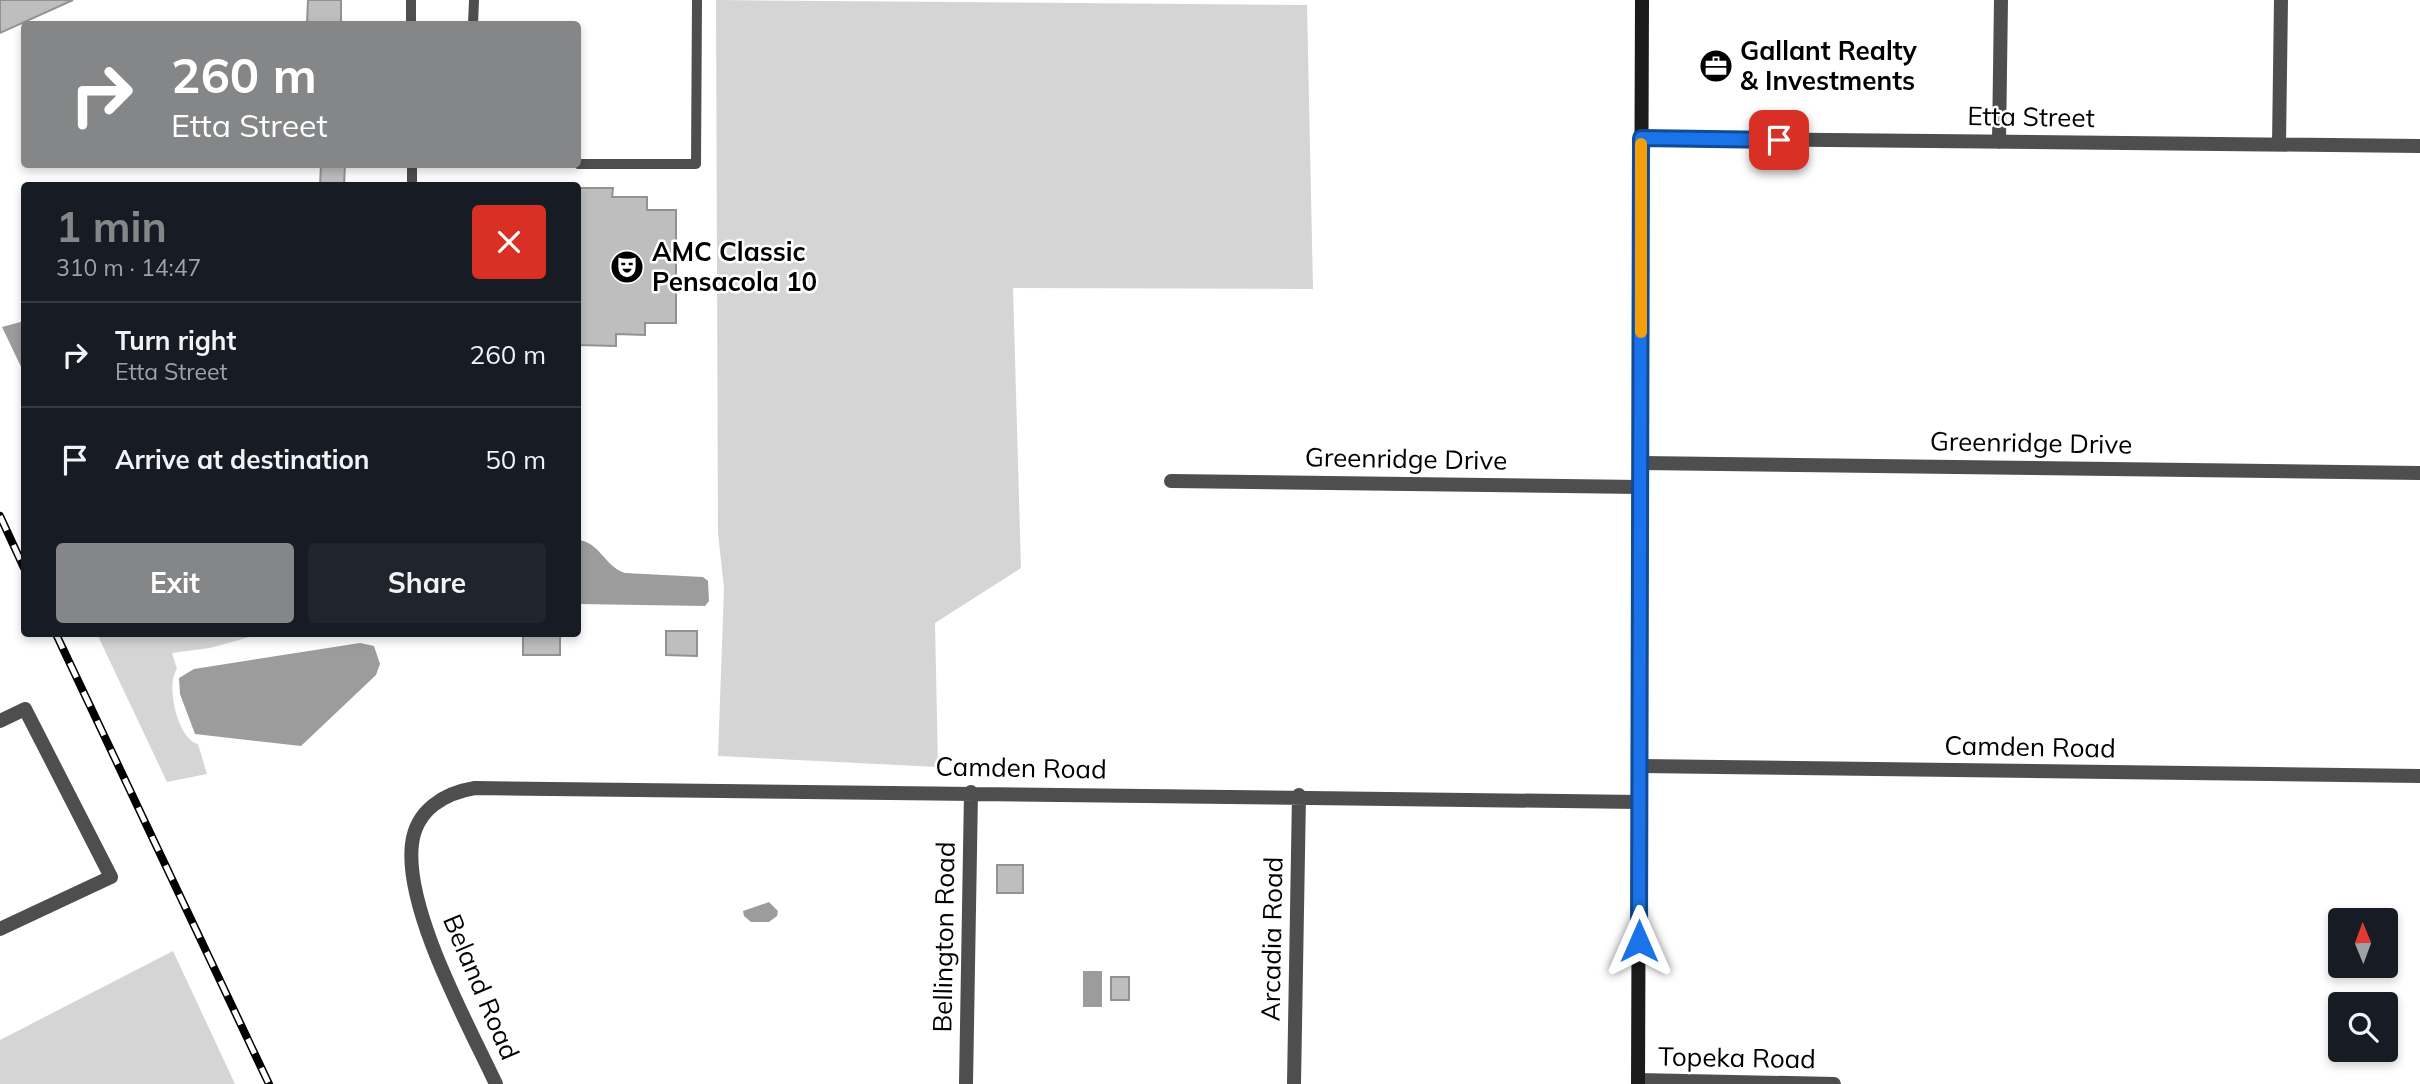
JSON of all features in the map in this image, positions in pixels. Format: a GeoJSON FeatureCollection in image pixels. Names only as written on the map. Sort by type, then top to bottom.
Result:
{"type":"FeatureCollection","features":[{"type":"Feature","properties":{"kind":"street"},"geometry":{"type":"LineString","coordinates":[[1638,1082],[1642,0]]}},
{"type":"Feature","properties":{"kind":"street"},"geometry":{"type":"LineString","coordinates":[[1999,142],[2001,0]]}},
{"type":"Feature","properties":{"kind":"street"},"geometry":{"type":"LineString","coordinates":[[2279,144],[2281,0]]}},
{"type":"Feature","properties":{"kind":"street","name":"Etta Street"},"geometry":{"type":"LineString","coordinates":[[1641,138],[2420,146]]}},
{"type":"Feature","properties":{"kind":"street","name":"Greenridge Drive"},"geometry":{"type":"LineString","coordinates":[[1641,463],[2420,473]]}},
{"type":"Feature","properties":{"kind":"street","name":"Greenridge Drive"},"geometry":{"type":"LineString","coordinates":[[1171,481],[1641,487]]}},
{"type":"Feature","properties":{"kind":"street"},"geometry":{"type":"LineString","coordinates":[[0,721],[25,709],[111,877],[0,929]]}},
{"type":"Feature","properties":{"kind":"street","name":"Camden Road"},"geometry":{"type":"LineString","coordinates":[[1640,766],[2420,776]]}},
{"type":"Feature","properties":{"kind":"street","name":"Camden Road"},"geometry":{"type":"LineString","coordinates":[[417,827],[426,811],[440,799],[456,791],[475,788],[1299,795],[1640,802]]}},
{"type":"Feature","properties":{"kind":"street","name":"Bellington Road"},"geometry":{"type":"LineString","coordinates":[[966,1084],[971,792]]}},
{"type":"Feature","properties":{"kind":"street","name":"Arcadia Road"},"geometry":{"type":"LineString","coordinates":[[1294,1084],[1299,795]]}},
{"type":"Feature","properties":{"kind":"street","name":"Beland Road"},"geometry":{"type":"LineString","coordinates":[[417,827],[412,845],[423,915],[436,955],[496,1084]]}},
{"type":"Feature","properties":{"kind":"street","name":"Topeka Road"},"geometry":{"type":"LineString","coordinates":[[1638,1082],[1834,1084]]}},
{"type":"Feature","properties":{"kind":"lane"},"geometry":{"type":"LineString","coordinates":[[411,0],[411,21]]}},
{"type":"Feature","properties":{"kind":"lane"},"geometry":{"type":"LineString","coordinates":[[473,21],[474,0]]}},
{"type":"Feature","properties":{"kind":"lane"},"geometry":{"type":"LineString","coordinates":[[581,164],[696,164],[697,0]]}},
{"type":"Feature","properties":{"kind":"shaded area"},"geometry":{"type":"Polygon","coordinates":[[[716,0],[1307,5],[1313,289],[1013,288],[1021,568],[935,623],[938,767],[718,756],[724,588],[718,533],[716,0]]]}},
{"type":"Feature","properties":{"kind":"shaded area"},"geometry":{"type":"Polygon","coordinates":[[[21,322],[21,367],[2,327],[21,322]]]}},
{"type":"Feature","properties":{"kind":"shaded area"},"geometry":{"type":"Polygon","coordinates":[[[581,541],[592,545],[612,565],[625,573],[703,577],[708,581],[709,601],[705,606],[581,604],[581,541]]]}},
{"type":"Feature","properties":{"kind":"shaded area"},"geometry":{"type":"Polygon","coordinates":[[[98,637],[250,637],[210,648],[172,653],[177,669],[172,687],[173,699],[179,723],[191,740],[198,744],[207,774],[167,782],[98,637]]]}},
{"type":"Feature","properties":{"kind":"shaded area"},"geometry":{"type":"Polygon","coordinates":[[[360,643],[374,646],[380,664],[376,675],[301,746],[195,734],[180,694],[179,678],[194,669],[360,643]]]}},
{"type":"Feature","properties":{"kind":"shaded area"},"geometry":{"type":"Polygon","coordinates":[[[769,902],[778,911],[777,916],[769,922],[751,922],[744,916],[743,911],[769,902]]]}},
{"type":"Feature","properties":{"kind":"shaded area"},"geometry":{"type":"Polygon","coordinates":[[[173,951],[235,1084],[0,1084],[0,1040],[173,951]]]}},
{"type":"Feature","properties":{"kind":"shaded area"},"geometry":{"type":"Polygon","coordinates":[[[1083,971],[1102,971],[1102,1007],[1083,1007],[1083,971]]]}},
{"type":"Feature","properties":{"kind":"building"},"geometry":{"type":"Polygon","coordinates":[[[0,0],[73,0],[21,21],[21,24],[0,33],[0,0]]]}},
{"type":"Feature","properties":{"kind":"building"},"geometry":{"type":"Polygon","coordinates":[[[308,0],[341,0],[341,21],[307,21],[308,0]]]}},
{"type":"Feature","properties":{"kind":"building"},"geometry":{"type":"Polygon","coordinates":[[[321,168],[345,168],[344,182],[320,182],[321,168]]]}},
{"type":"Feature","properties":{"kind":"building","name":"AMC Classic Pensacola 10"},"geometry":{"type":"Polygon","coordinates":[[[581,188],[613,188],[612,197],[647,197],[647,210],[676,210],[676,323],[645,323],[645,335],[616,334],[616,346],[581,345],[581,188]]]}},
{"type":"Feature","properties":{"kind":"building"},"geometry":{"type":"Polygon","coordinates":[[[666,631],[697,631],[697,656],[666,655],[666,631]]]}},
{"type":"Feature","properties":{"kind":"building"},"geometry":{"type":"Polygon","coordinates":[[[523,637],[560,637],[560,655],[523,655],[523,637]]]}},
{"type":"Feature","properties":{"kind":"building"},"geometry":{"type":"Polygon","coordinates":[[[997,865],[1023,865],[1023,893],[997,893],[997,865]]]}},
{"type":"Feature","properties":{"kind":"building"},"geometry":{"type":"Polygon","coordinates":[[[1111,977],[1129,977],[1129,1000],[1111,1000],[1111,977]]]}},
{"type":"Feature","properties":{"kind":"railway"},"geometry":{"type":"LineString","coordinates":[[0,516],[21,562]]}},
{"type":"Feature","properties":{"kind":"railway"},"geometry":{"type":"LineString","coordinates":[[57,637],[269,1084]]}},
{"type":"Feature","properties":{"kind":"slow traffic"},"geometry":{"type":"LineString","coordinates":[[1641,144],[1641,332]]}},
{"type":"Feature","properties":{"kind":"place","name":"Gallant Realty & Investments"},"geometry":{"type":"Point","coordinates":[1716,66]}},
{"type":"Feature","properties":{"kind":"place","name":"AMC Classic Pensacola 10"},"geometry":{"type":"Point","coordinates":[627,267]}},
{"type":"Feature","properties":{"kind":"route"},"geometry":{"type":"LineString","coordinates":[[1639,941],[1641,138],[1779,140]]}}]}
